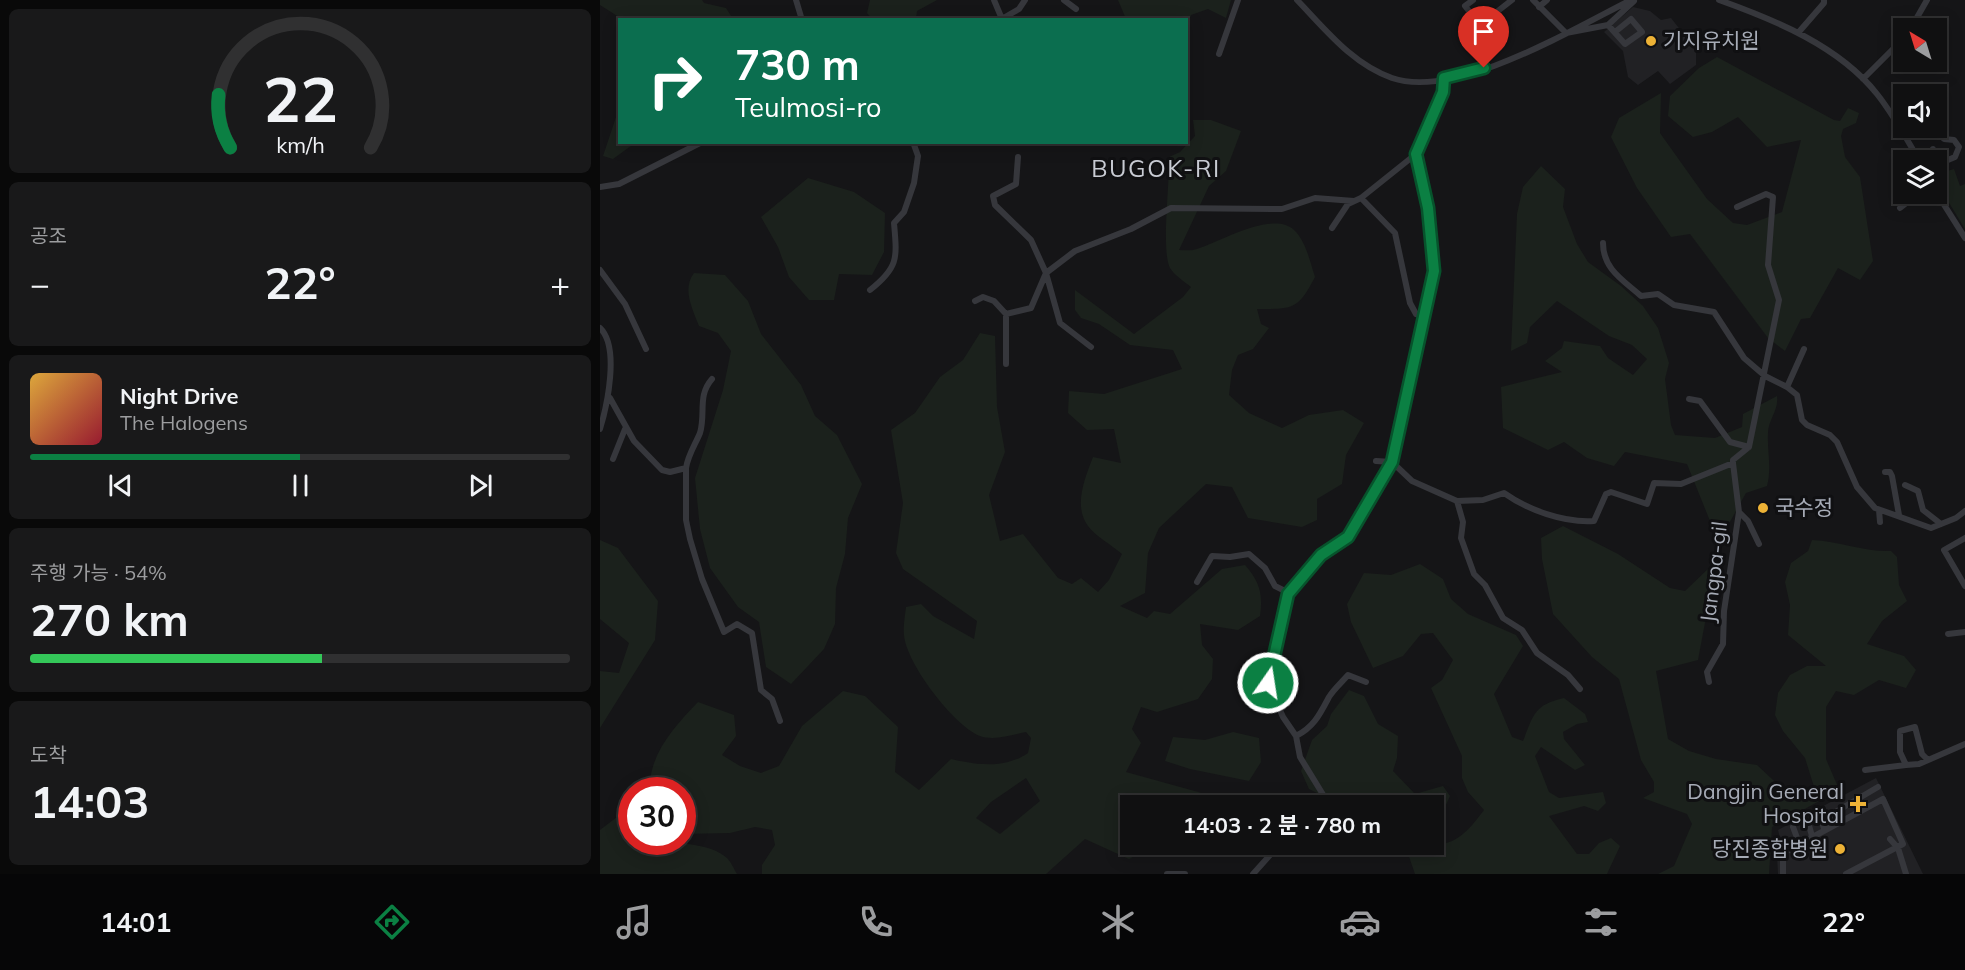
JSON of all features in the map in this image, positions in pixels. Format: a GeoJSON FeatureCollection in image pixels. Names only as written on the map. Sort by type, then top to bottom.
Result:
{"type":"FeatureCollection","features":[{"type":"Feature","properties":{"kind":"street"},"geometry":{"type":"LineString","coordinates":[[796,0],[801,18]]}},
{"type":"Feature","properties":{"kind":"street"},"geometry":{"type":"LineString","coordinates":[[994,0],[1003,18]]}},
{"type":"Feature","properties":{"kind":"street"},"geometry":{"type":"LineString","coordinates":[[1005,18],[1019,9],[1025,0]]}},
{"type":"Feature","properties":{"kind":"street"},"geometry":{"type":"LineString","coordinates":[[1064,0],[1066,4],[1076,9]]}},
{"type":"Feature","properties":{"kind":"street"},"geometry":{"type":"LineString","coordinates":[[1219,54],[1238,0]]}},
{"type":"Feature","properties":{"kind":"street"},"geometry":{"type":"LineString","coordinates":[[1297,0],[1346,50],[1378,72],[1408,82],[1444,78],[1524,54],[1633,0]]}},
{"type":"Feature","properties":{"kind":"street"},"geometry":{"type":"LineString","coordinates":[[1473,0],[1465,6],[1480,25],[1512,0]]}},
{"type":"Feature","properties":{"kind":"street"},"geometry":{"type":"LineString","coordinates":[[1533,0],[1566,33]]}},
{"type":"Feature","properties":{"kind":"street"},"geometry":{"type":"LineString","coordinates":[[1539,6],[1547,0]]}},
{"type":"Feature","properties":{"kind":"street"},"geometry":{"type":"LineString","coordinates":[[1566,33],[1608,24],[1633,0]]}},
{"type":"Feature","properties":{"kind":"street"},"geometry":{"type":"LineString","coordinates":[[1721,0],[1798,33],[1863,79],[1897,123],[1913,150]]}},
{"type":"Feature","properties":{"kind":"street"},"geometry":{"type":"LineString","coordinates":[[1798,33],[1824,3],[1824,0]]}},
{"type":"Feature","properties":{"kind":"street"},"geometry":{"type":"LineString","coordinates":[[1917,18],[1927,0]]}},
{"type":"Feature","properties":{"kind":"street"},"geometry":{"type":"LineString","coordinates":[[1608,24],[1615,32]]}},
{"type":"Feature","properties":{"kind":"street"},"geometry":{"type":"LineString","coordinates":[[1863,79],[1893,49]]}},
{"type":"Feature","properties":{"kind":"street"},"geometry":{"type":"LineString","coordinates":[[1332,228],[1348,204],[1361,198],[1416,154],[1443,92],[1444,78]]}},
{"type":"Feature","properties":{"kind":"street"},"geometry":{"type":"LineString","coordinates":[[1943,138],[1954,140],[1959,147],[1955,157],[1947,160]]}},
{"type":"Feature","properties":{"kind":"street"},"geometry":{"type":"LineString","coordinates":[[600,187],[618,184],[698,144]]}},
{"type":"Feature","properties":{"kind":"street"},"geometry":{"type":"LineString","coordinates":[[870,290],[887,277],[894,262],[897,242],[894,223],[904,212],[909,200],[918,156],[914,144]]}},
{"type":"Feature","properties":{"kind":"street"},"geometry":{"type":"LineString","coordinates":[[1323,795],[1300,757],[1296,736],[1283,717],[1268,683],[1288,594],[1321,555],[1348,537],[1392,462],[1434,271],[1428,208],[1416,154]]}},
{"type":"Feature","properties":{"kind":"street"},"geometry":{"type":"LineString","coordinates":[[1018,157],[1016,184],[993,196],[995,206],[1031,240],[1046,273],[1060,323],[1091,346]]}},
{"type":"Feature","properties":{"kind":"street"},"geometry":{"type":"LineString","coordinates":[[1376,461],[1392,462],[1412,481],[1457,501],[1483,500],[1504,493],[1520,504],[1579,522],[1594,521],[1606,494],[1611,492],[1647,504],[1654,483],[1681,484],[1733,463],[1733,460],[1749,447],[1779,300],[1768,265],[1773,197],[1766,194],[1737,207]]}},
{"type":"Feature","properties":{"kind":"street"},"geometry":{"type":"LineString","coordinates":[[1006,314],[1031,308],[1046,273],[1075,251],[1131,229],[1171,208],[1282,209],[1315,198],[1354,201]]}},
{"type":"Feature","properties":{"kind":"street"},"geometry":{"type":"LineString","coordinates":[[1361,198],[1395,233],[1406,273],[1410,303],[1416,314],[1424,316]]}},
{"type":"Feature","properties":{"kind":"street"},"geometry":{"type":"LineString","coordinates":[[1900,208],[1905,204]]}},
{"type":"Feature","properties":{"kind":"street"},"geometry":{"type":"LineString","coordinates":[[1944,204],[1965,238]]}},
{"type":"Feature","properties":{"kind":"street"},"geometry":{"type":"LineString","coordinates":[[1602,243],[1603,256],[1610,270],[1641,296],[1658,294],[1674,304],[1714,312],[1744,358],[1765,376],[1797,395],[1802,420],[1807,425],[1830,435],[1837,442],[1857,487],[1879,510],[1899,515],[1924,527],[1941,524],[1965,511]]}},
{"type":"Feature","properties":{"kind":"street"},"geometry":{"type":"LineString","coordinates":[[600,270],[625,304],[646,349]]}},
{"type":"Feature","properties":{"kind":"street"},"geometry":{"type":"LineString","coordinates":[[975,301],[983,297],[994,301],[1006,314],[1006,364]]}},
{"type":"Feature","properties":{"kind":"street"},"geometry":{"type":"LineString","coordinates":[[600,328],[603,330],[609,353],[610,398],[600,429]]}},
{"type":"Feature","properties":{"kind":"street"},"geometry":{"type":"LineString","coordinates":[[1787,387],[1803,349]]}},
{"type":"Feature","properties":{"kind":"street"},"geometry":{"type":"LineString","coordinates":[[712,379],[706,386],[701,401],[702,420],[699,434],[688,455],[686,520],[702,579],[724,632],[737,624],[752,633],[761,690],[772,699],[780,721]]}},
{"type":"Feature","properties":{"kind":"street"},"geometry":{"type":"LineString","coordinates":[[610,398],[634,441],[662,470],[670,472],[686,468]]}},
{"type":"Feature","properties":{"kind":"street"},"geometry":{"type":"LineString","coordinates":[[1689,399],[1700,401],[1730,442],[1749,447]]}},
{"type":"Feature","properties":{"kind":"street"},"geometry":{"type":"LineString","coordinates":[[613,459],[626,429]]}},
{"type":"Feature","properties":{"kind":"street","name":"Jangpa-gil"},"geometry":{"type":"LineString","coordinates":[[1709,682],[1707,672],[1723,644],[1724,611],[1739,512],[1733,463]]}},
{"type":"Feature","properties":{"kind":"street"},"geometry":{"type":"LineString","coordinates":[[1884,472],[1890,472],[1892,476],[1899,515]]}},
{"type":"Feature","properties":{"kind":"street"},"geometry":{"type":"LineString","coordinates":[[1905,485],[1918,491],[1923,510],[1941,524]]}},
{"type":"Feature","properties":{"kind":"street"},"geometry":{"type":"LineString","coordinates":[[1457,501],[1463,522],[1461,538],[1474,574],[1485,585],[1503,618],[1522,630],[1537,653],[1568,675],[1580,689]]}},
{"type":"Feature","properties":{"kind":"street"},"geometry":{"type":"LineString","coordinates":[[1879,510],[1880,522]]}},
{"type":"Feature","properties":{"kind":"street"},"geometry":{"type":"LineString","coordinates":[[1739,512],[1748,521],[1759,544]]}},
{"type":"Feature","properties":{"kind":"street"},"geometry":{"type":"LineString","coordinates":[[1965,539],[1944,550],[1965,586]]}},
{"type":"Feature","properties":{"kind":"street"},"geometry":{"type":"LineString","coordinates":[[1197,582],[1212,556],[1230,557],[1249,554],[1265,568],[1275,586],[1288,594]]}},
{"type":"Feature","properties":{"kind":"street"},"geometry":{"type":"LineString","coordinates":[[1948,634],[1965,632]]}},
{"type":"Feature","properties":{"kind":"street"},"geometry":{"type":"LineString","coordinates":[[1296,736],[1307,730],[1322,714],[1330,695],[1348,675],[1366,681]]}},
{"type":"Feature","properties":{"kind":"street"},"geometry":{"type":"LineString","coordinates":[[1240,682],[1268,683]]}},
{"type":"Feature","properties":{"kind":"street"},"geometry":{"type":"LineString","coordinates":[[1906,765],[1900,752],[1900,731],[1915,727],[1922,754],[1928,760]]}},
{"type":"Feature","properties":{"kind":"street"},"geometry":{"type":"LineString","coordinates":[[1865,770],[1928,760],[1965,744]]}},
{"type":"Feature","properties":{"kind":"street"},"geometry":{"type":"LineString","coordinates":[[1834,824],[1832,814],[1878,787]]}},
{"type":"Feature","properties":{"kind":"street"},"geometry":{"type":"LineString","coordinates":[[1783,874],[1783,854],[1799,843],[1883,799],[1903,844],[1846,874]]}},
{"type":"Feature","properties":{"kind":"street"},"geometry":{"type":"LineString","coordinates":[[1821,817],[1824,830]]}},
{"type":"Feature","properties":{"kind":"street"},"geometry":{"type":"LineString","coordinates":[[1808,822],[1812,836]]}},
{"type":"Feature","properties":{"kind":"street"},"geometry":{"type":"LineString","coordinates":[[1793,827],[1799,843]]}},
{"type":"Feature","properties":{"kind":"street"},"geometry":{"type":"LineString","coordinates":[[1890,839],[1897,847],[1906,874]]}},
{"type":"Feature","properties":{"kind":"street"},"geometry":{"type":"LineString","coordinates":[[1253,874],[1270,855]]}},
{"type":"Feature","properties":{"kind":"street"},"geometry":{"type":"LineString","coordinates":[[1167,874],[1185,874]]}},
{"type":"Feature","properties":{"kind":"shaded area"},"geometry":{"type":"Polygon","coordinates":[[[600,0],[702,0],[704,3],[726,8],[732,18],[620,18],[600,5],[600,0]]]}},
{"type":"Feature","properties":{"kind":"shaded area"},"geometry":{"type":"Polygon","coordinates":[[[870,0],[937,0],[917,11],[916,18],[871,18],[867,13],[870,0]]]}},
{"type":"Feature","properties":{"kind":"shaded area"},"geometry":{"type":"Polygon","coordinates":[[[1118,0],[1231,0],[1226,18],[1208,9],[1191,15],[1188,22],[1188,18],[1126,18],[1118,0]]]}},
{"type":"Feature","properties":{"kind":"shaded area","name":"기지유치원"},"geometry":{"type":"Polygon","coordinates":[[[1633,7],[1650,11],[1661,20],[1671,18],[1696,50],[1696,65],[1670,84],[1658,71],[1638,85],[1628,77],[1623,51],[1604,32],[1633,7]]]}},
{"type":"Feature","properties":{"kind":"shaded area"},"geometry":{"type":"Polygon","coordinates":[[[1717,57],[1834,120],[1840,121],[1848,108],[1859,113],[1856,123],[1843,129],[1841,136],[1845,157],[1860,177],[1873,261],[1860,280],[1838,268],[1810,318],[1801,319],[1785,351],[1768,338],[1690,234],[1671,237],[1637,188],[1611,137],[1619,118],[1661,93],[1660,133],[1707,199],[1733,223],[1747,225],[1782,212],[1801,140],[1767,147],[1738,117],[1712,132],[1693,137],[1668,116],[1670,96],[1699,68],[1717,57]]]}},
{"type":"Feature","properties":{"kind":"shaded area"},"geometry":{"type":"Polygon","coordinates":[[[618,111],[618,144],[634,144],[613,159],[603,156],[618,111]]]}},
{"type":"Feature","properties":{"kind":"shaded area"},"geometry":{"type":"Polygon","coordinates":[[[1193,120],[1211,120],[1241,131],[1226,171],[1209,186],[1179,250],[1195,250],[1260,225],[1285,225],[1294,230],[1302,240],[1315,277],[1299,302],[1287,308],[1257,309],[1261,324],[1269,328],[1253,349],[1238,355],[1232,370],[1229,395],[1249,413],[1282,428],[1309,415],[1343,410],[1364,423],[1346,455],[1342,484],[1317,499],[1317,520],[1302,527],[1248,518],[1232,487],[1206,484],[1159,528],[1148,553],[1145,593],[1120,606],[1147,618],[1154,611],[1170,614],[1222,569],[1245,565],[1257,583],[1261,595],[1260,616],[1238,630],[1200,624],[1202,645],[1213,659],[1212,679],[1198,699],[1157,712],[1141,707],[1132,729],[1141,743],[1126,772],[1209,795],[1120,795],[1120,855],[1085,839],[1046,874],[762,874],[762,865],[775,845],[772,830],[755,827],[730,833],[696,834],[696,777],[651,777],[658,753],[672,731],[698,702],[734,715],[736,736],[722,755],[740,766],[761,773],[779,766],[802,726],[843,691],[865,696],[898,727],[895,772],[919,790],[951,759],[971,763],[1000,764],[1028,753],[1031,738],[1026,732],[1003,737],[985,737],[969,730],[957,720],[922,677],[907,647],[904,632],[906,607],[921,604],[933,616],[974,639],[977,621],[903,569],[896,553],[903,503],[891,430],[915,413],[940,377],[963,360],[980,333],[995,336],[997,407],[1005,452],[989,495],[1000,541],[1023,534],[1058,578],[1072,584],[1081,578],[1098,592],[1109,580],[1122,554],[1088,526],[1081,510],[1082,492],[1093,457],[1121,463],[1114,429],[1087,430],[1068,413],[1069,391],[1104,394],[1182,369],[1173,350],[1130,345],[1099,324],[1081,318],[1075,310],[1075,290],[1134,334],[1183,297],[1191,287],[1170,268],[1166,247],[1169,157],[1180,152],[1195,136],[1193,120]],[[1026,778],[991,802],[976,818],[1000,834],[1040,801],[1026,778]]]}},
{"type":"Feature","properties":{"kind":"shaded area"},"geometry":{"type":"Polygon","coordinates":[[[1541,166],[1565,189],[1563,207],[1577,244],[1588,262],[1621,286],[1643,306],[1658,328],[1669,363],[1665,379],[1671,425],[1675,435],[1715,438],[1742,427],[1743,414],[1777,396],[1768,428],[1767,486],[1746,493],[1726,529],[1710,521],[1687,464],[1625,452],[1614,466],[1587,458],[1564,442],[1548,450],[1503,428],[1501,387],[1562,372],[1545,361],[1562,348],[1564,341],[1600,346],[1608,358],[1633,375],[1647,359],[1632,345],[1609,336],[1557,301],[1530,327],[1527,343],[1511,351],[1517,214],[1523,187],[1541,166]]]}},
{"type":"Feature","properties":{"kind":"shaded area"},"geometry":{"type":"Polygon","coordinates":[[[1954,169],[1960,186],[1965,184],[1965,229],[1947,199],[1947,171],[1954,169]]]}},
{"type":"Feature","properties":{"kind":"shaded area"},"geometry":{"type":"Polygon","coordinates":[[[808,178],[854,192],[885,213],[884,252],[872,275],[839,274],[834,300],[809,300],[789,277],[778,247],[761,217],[808,178]]]}},
{"type":"Feature","properties":{"kind":"shaded area"},"geometry":{"type":"Polygon","coordinates":[[[694,273],[725,275],[748,301],[761,334],[801,385],[815,416],[837,435],[862,484],[848,518],[845,554],[836,588],[835,624],[824,649],[791,684],[766,667],[759,622],[738,607],[710,568],[700,529],[695,478],[723,390],[731,351],[718,333],[699,326],[688,292],[690,279],[694,273]]]}},
{"type":"Feature","properties":{"kind":"shaded area"},"geometry":{"type":"Polygon","coordinates":[[[1563,526],[1618,554],[1670,588],[1685,591],[1709,568],[1716,587],[1707,612],[1698,660],[1656,671],[1668,739],[1689,751],[1716,759],[1757,765],[1790,796],[1815,790],[1805,758],[1783,731],[1775,715],[1778,693],[1790,675],[1807,666],[1826,666],[1788,635],[1790,605],[1785,582],[1791,563],[1808,551],[1812,540],[1891,551],[1897,557],[1899,585],[1907,601],[1882,621],[1867,644],[1904,656],[1916,670],[1906,688],[1879,680],[1854,695],[1836,691],[1826,707],[1826,759],[1838,787],[1821,800],[1772,827],[1769,874],[1658,874],[1674,866],[1692,824],[1687,814],[1643,798],[1654,792],[1654,782],[1641,760],[1619,679],[1592,657],[1553,614],[1542,559],[1541,538],[1563,526]]]}},
{"type":"Feature","properties":{"kind":"shaded area"},"geometry":{"type":"Polygon","coordinates":[[[600,540],[618,548],[658,601],[655,640],[600,728],[600,671],[619,673],[629,643],[600,619],[600,540]]]}},
{"type":"Feature","properties":{"kind":"shaded area"},"geometry":{"type":"Polygon","coordinates":[[[1420,564],[1443,579],[1451,599],[1468,614],[1516,635],[1523,646],[1494,694],[1512,737],[1523,741],[1536,712],[1554,701],[1564,698],[1585,714],[1588,722],[1577,724],[1563,732],[1564,739],[1585,765],[1575,770],[1541,747],[1535,756],[1549,792],[1559,798],[1603,792],[1606,803],[1598,811],[1584,806],[1549,816],[1577,854],[1589,854],[1599,843],[1611,838],[1620,846],[1607,874],[1415,874],[1408,855],[1444,855],[1444,844],[1463,834],[1484,810],[1468,792],[1462,778],[1462,756],[1431,688],[1442,680],[1453,660],[1433,633],[1421,634],[1403,656],[1373,668],[1351,622],[1347,604],[1364,573],[1391,575],[1420,564]]]}},
{"type":"Feature","properties":{"kind":"shaded area"},"geometry":{"type":"Polygon","coordinates":[[[1349,690],[1364,696],[1378,724],[1398,736],[1397,758],[1393,771],[1415,794],[1443,786],[1450,796],[1444,809],[1444,795],[1321,795],[1309,789],[1301,771],[1312,740],[1327,726],[1331,714],[1349,690]]]}},
{"type":"Feature","properties":{"kind":"shaded area"},"geometry":{"type":"Polygon","coordinates":[[[1233,732],[1259,738],[1261,762],[1249,781],[1190,769],[1165,761],[1173,737],[1205,740],[1233,732]]]}},
{"type":"Feature","properties":{"kind":"shaded area","name":"Dangjin General Hospital"},"geometry":{"type":"Polygon","coordinates":[[[1876,778],[1923,874],[1778,874],[1777,855],[1783,850],[1778,830],[1876,778]]]}},
{"type":"Feature","properties":{"kind":"shaded area"},"geometry":{"type":"Polygon","coordinates":[[[618,816],[618,855],[696,855],[696,845],[718,852],[727,858],[737,874],[600,874],[600,830],[618,816]]]}},
{"type":"Feature","properties":{"kind":"shaded area"},"geometry":{"type":"Polygon","coordinates":[[[1120,855],[1136,855],[1129,859],[1120,855]]]}},
{"type":"Feature","properties":{"kind":"place","name":"기지유치원"},"geometry":{"type":"Point","coordinates":[1651,41]}},
{"type":"Feature","properties":{"kind":"place","name":"국수정"},"geometry":{"type":"Point","coordinates":[1763,508]}},
{"type":"Feature","properties":{"kind":"place","name":"Dangjin General Hospital"},"geometry":{"type":"Point","coordinates":[1858,804]}},
{"type":"Feature","properties":{"kind":"place","name":"당진종합병원"},"geometry":{"type":"Point","coordinates":[1840,849]}},
{"type":"Feature","properties":{"kind":"district","name":"BUGOK-RI"},"geometry":{"type":"Point","coordinates":[1156,169]}},
{"type":"Feature","properties":{"kind":"route"},"geometry":{"type":"LineString","coordinates":[[1268,683],[1288,594],[1321,555],[1348,537],[1392,462],[1434,271],[1428,208],[1416,154],[1443,92],[1444,78],[1484,68]]}}]}
